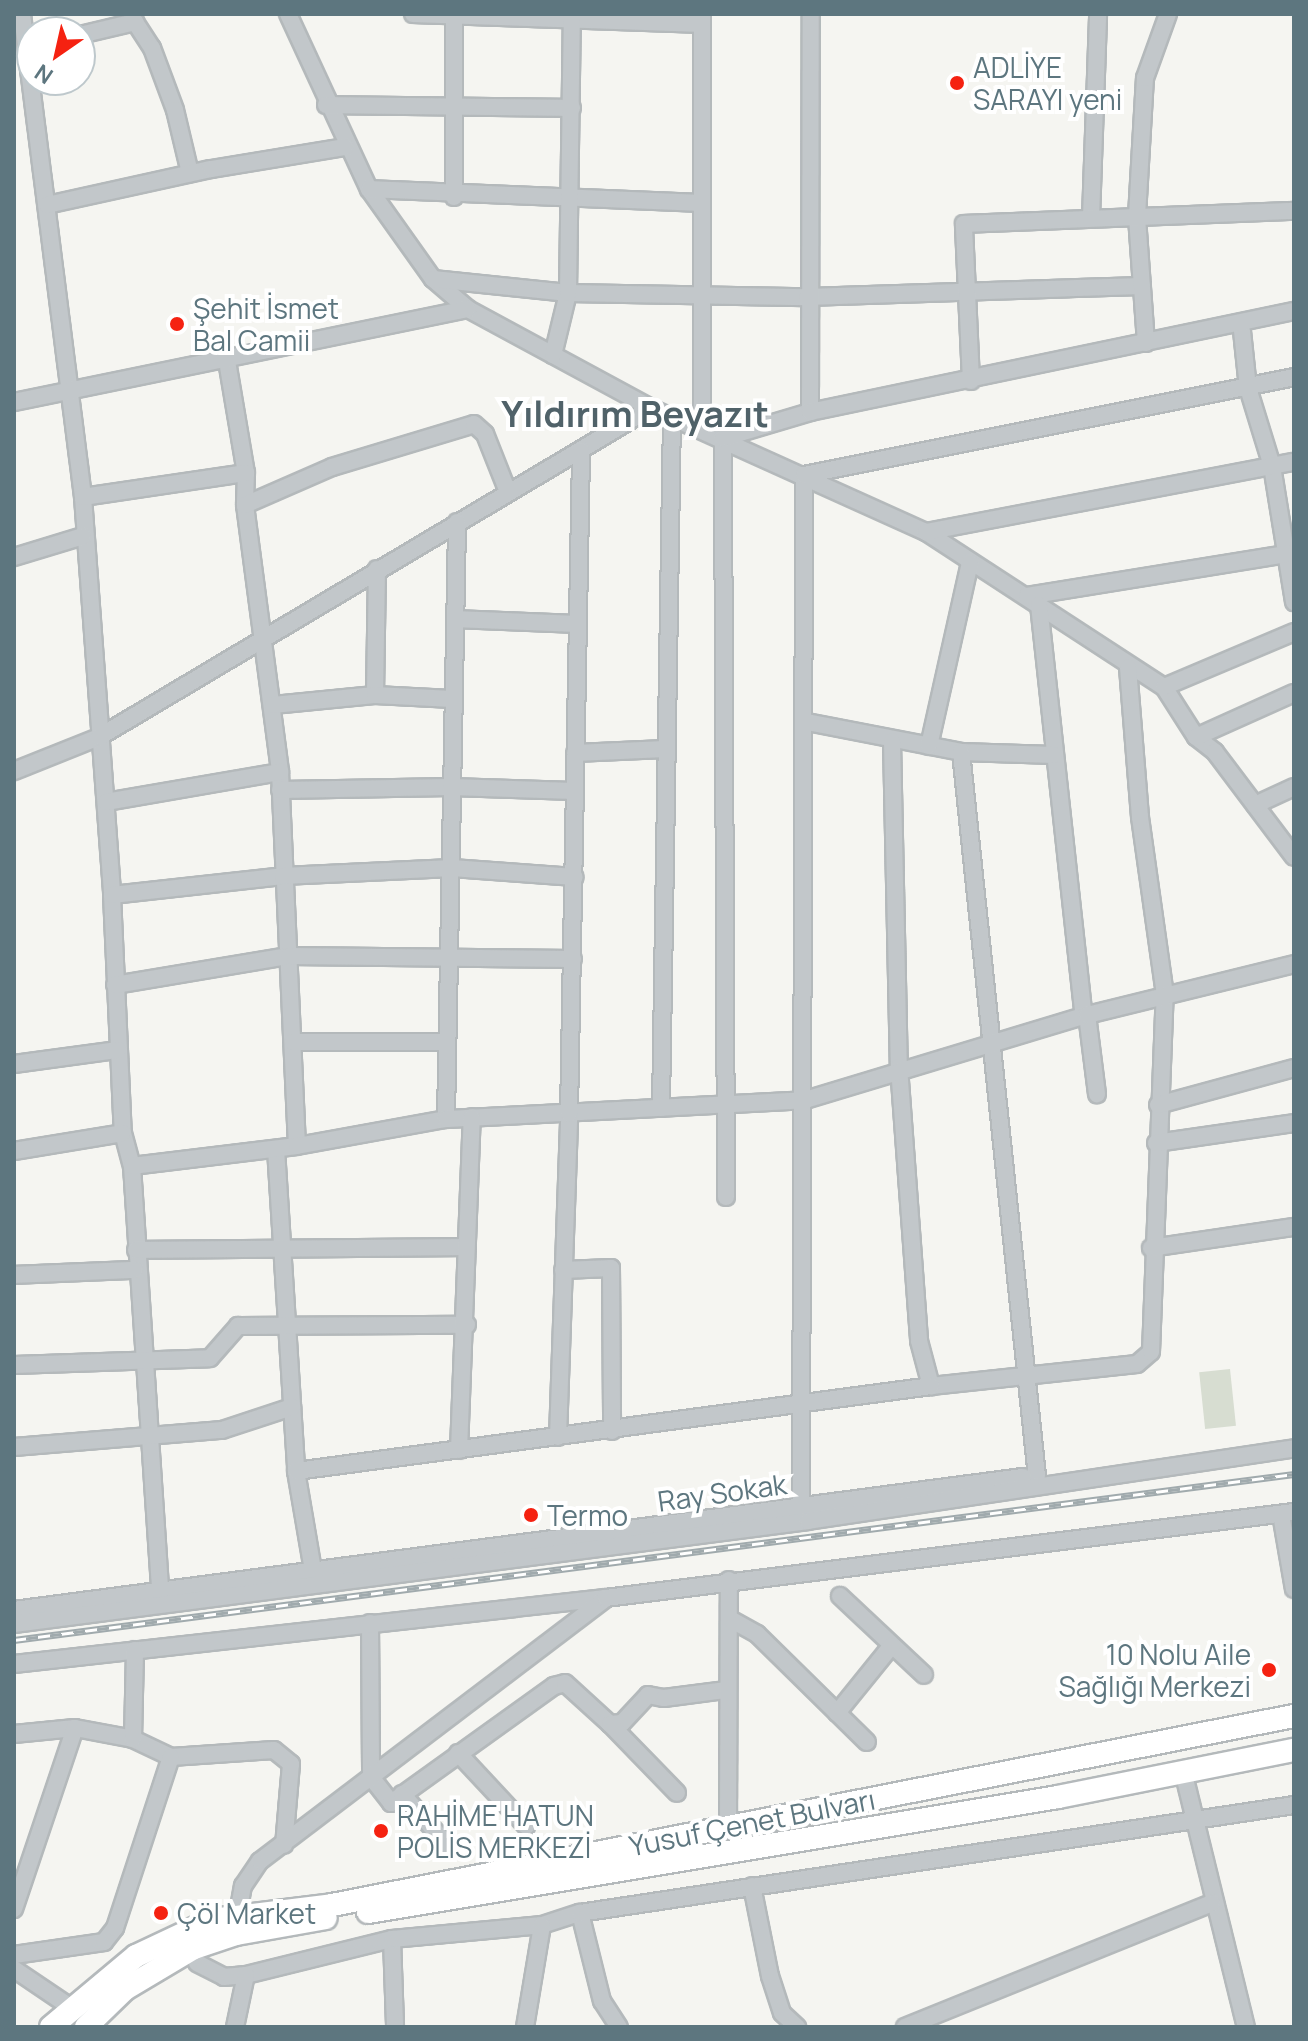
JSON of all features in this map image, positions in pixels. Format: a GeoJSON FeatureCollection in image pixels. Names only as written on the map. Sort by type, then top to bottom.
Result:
{"type":"FeatureCollection","features":[{"type":"Feature","properties":{"kind":"highway","name":"Yusuf Çenet Bulvarı"},"geometry":{"type":"LineString","coordinates":[[91,2026],[143,1976],[236,1924],[1294,1716]]}},
{"type":"Feature","properties":{"kind":"highway","name":"Yusuf Çenet Bulvarı"},"geometry":{"type":"LineString","coordinates":[[51,2027],[72,2006],[136,1956],[190,1927],[236,1924],[582,1879],[1294,1750]]}},
{"type":"Feature","properties":{"kind":"street"},"geometry":{"type":"LineString","coordinates":[[288,14],[345,147],[369,189],[433,279],[468,309],[651,408],[702,427],[926,532],[970,563],[1033,600],[1128,667],[1164,687],[1196,737],[1255,805],[1294,857]]}},
{"type":"Feature","properties":{"kind":"street"},"geometry":{"type":"LineString","coordinates":[[413,14],[702,19],[702,427]]}},
{"type":"Feature","properties":{"kind":"street"},"geometry":{"type":"LineString","coordinates":[[810,412],[807,297],[811,14]]}},
{"type":"Feature","properties":{"kind":"street"},"geometry":{"type":"LineString","coordinates":[[1091,218],[1098,14]]}},
{"type":"Feature","properties":{"kind":"street"},"geometry":{"type":"LineString","coordinates":[[1146,343],[1137,216],[1145,78],[1168,14]]}},
{"type":"Feature","properties":{"kind":"street"},"geometry":{"type":"LineString","coordinates":[[454,15],[454,197]]}},
{"type":"Feature","properties":{"kind":"street"},"geometry":{"type":"LineString","coordinates":[[553,355],[568,293],[572,16]]}},
{"type":"Feature","properties":{"kind":"street"},"geometry":{"type":"LineString","coordinates":[[96,31],[135,22],[152,48],[175,110],[190,173]]}},
{"type":"Feature","properties":{"kind":"street"},"geometry":{"type":"LineString","coordinates":[[27,96],[47,205],[83,497],[83,536],[112,895],[123,1133],[132,1166],[135,1270],[145,1359],[160,1590]]}},
{"type":"Feature","properties":{"kind":"street"},"geometry":{"type":"LineString","coordinates":[[326,105],[572,108]]}},
{"type":"Feature","properties":{"kind":"street"},"geometry":{"type":"LineString","coordinates":[[47,205],[190,173],[345,147]]}},
{"type":"Feature","properties":{"kind":"street"},"geometry":{"type":"LineString","coordinates":[[369,189],[454,197],[700,203]]}},
{"type":"Feature","properties":{"kind":"street"},"geometry":{"type":"LineString","coordinates":[[971,381],[964,224],[1294,211]]}},
{"type":"Feature","properties":{"kind":"street"},"geometry":{"type":"LineString","coordinates":[[433,279],[568,293],[807,297],[1142,286]]}},
{"type":"Feature","properties":{"kind":"street"},"geometry":{"type":"LineString","coordinates":[[14,402],[68,393],[226,355],[414,323],[468,309]]}},
{"type":"Feature","properties":{"kind":"street"},"geometry":{"type":"LineString","coordinates":[[727,440],[810,412],[971,381],[1294,311]]}},
{"type":"Feature","properties":{"kind":"street"},"geometry":{"type":"LineString","coordinates":[[727,440],[852,409],[1294,321]]}},
{"type":"Feature","properties":{"kind":"street"},"geometry":{"type":"LineString","coordinates":[[1242,331],[1248,388],[1272,466],[1289,554],[1294,602]]}},
{"type":"Feature","properties":{"kind":"street"},"geometry":{"type":"LineString","coordinates":[[226,355],[246,473],[245,505],[265,637],[280,781],[297,1146]]}},
{"type":"Feature","properties":{"kind":"street"},"geometry":{"type":"LineString","coordinates":[[804,475],[1294,377]]}},
{"type":"Feature","properties":{"kind":"street"},"geometry":{"type":"LineString","coordinates":[[14,771],[99,737],[651,408]]}},
{"type":"Feature","properties":{"kind":"street"},"geometry":{"type":"LineString","coordinates":[[661,1108],[672,415]]}},
{"type":"Feature","properties":{"kind":"street"},"geometry":{"type":"LineString","coordinates":[[245,505],[332,467],[474,424],[485,434],[508,492]]}},
{"type":"Feature","properties":{"kind":"street"},"geometry":{"type":"LineString","coordinates":[[726,1197],[727,440]]}},
{"type":"Feature","properties":{"kind":"street"},"geometry":{"type":"LineString","coordinates":[[558,1437],[575,877],[576,624],[581,450]]}},
{"type":"Feature","properties":{"kind":"street"},"geometry":{"type":"LineString","coordinates":[[926,532],[1294,462]]}},
{"type":"Feature","properties":{"kind":"street"},"geometry":{"type":"LineString","coordinates":[[83,497],[246,473]]}},
{"type":"Feature","properties":{"kind":"street"},"geometry":{"type":"LineString","coordinates":[[801,1507],[807,722],[804,475]]}},
{"type":"Feature","properties":{"kind":"street"},"geometry":{"type":"LineString","coordinates":[[446,1119],[445,1042],[452,868],[452,699],[457,522]]}},
{"type":"Feature","properties":{"kind":"street"},"geometry":{"type":"LineString","coordinates":[[14,557],[83,536]]}},
{"type":"Feature","properties":{"kind":"street"},"geometry":{"type":"LineString","coordinates":[[1033,600],[1289,554]]}},
{"type":"Feature","properties":{"kind":"street"},"geometry":{"type":"LineString","coordinates":[[929,746],[970,563]]}},
{"type":"Feature","properties":{"kind":"street"},"geometry":{"type":"LineString","coordinates":[[375,695],[377,569]]}},
{"type":"Feature","properties":{"kind":"street"},"geometry":{"type":"LineString","coordinates":[[1033,600],[1097,1094]]}},
{"type":"Feature","properties":{"kind":"street"},"geometry":{"type":"LineString","coordinates":[[456,619],[576,624]]}},
{"type":"Feature","properties":{"kind":"street"},"geometry":{"type":"LineString","coordinates":[[1164,687],[1294,632]]}},
{"type":"Feature","properties":{"kind":"street"},"geometry":{"type":"LineString","coordinates":[[296,1471],[612,1431],[804,1400],[1145,1361],[1151,1352],[1151,1248],[1165,995],[1140,817],[1128,667]]}},
{"type":"Feature","properties":{"kind":"street"},"geometry":{"type":"LineString","coordinates":[[1196,737],[1294,693]]}},
{"type":"Feature","properties":{"kind":"street"},"geometry":{"type":"LineString","coordinates":[[273,705],[375,695],[452,699]]}},
{"type":"Feature","properties":{"kind":"street"},"geometry":{"type":"LineString","coordinates":[[807,722],[961,752],[1054,755]]}},
{"type":"Feature","properties":{"kind":"street"},"geometry":{"type":"LineString","coordinates":[[892,741],[899,1067],[919,1341],[931,1386]]}},
{"type":"Feature","properties":{"kind":"street"},"geometry":{"type":"LineString","coordinates":[[575,753],[665,749]]}},
{"type":"Feature","properties":{"kind":"street"},"geometry":{"type":"LineString","coordinates":[[961,752],[994,1041],[1037,1476]]}},
{"type":"Feature","properties":{"kind":"street"},"geometry":{"type":"LineString","coordinates":[[106,802],[280,781],[574,791]]}},
{"type":"Feature","properties":{"kind":"street"},"geometry":{"type":"LineString","coordinates":[[1255,805],[1294,787]]}},
{"type":"Feature","properties":{"kind":"street"},"geometry":{"type":"LineString","coordinates":[[112,895],[283,876],[452,868],[575,877]]}},
{"type":"Feature","properties":{"kind":"street"},"geometry":{"type":"LineString","coordinates":[[115,985],[289,956],[573,959]]}},
{"type":"Feature","properties":{"kind":"street"},"geometry":{"type":"LineString","coordinates":[[132,1166],[297,1146],[446,1119],[724,1107],[805,1100],[899,1067],[1086,1015],[1294,964]]}},
{"type":"Feature","properties":{"kind":"street"},"geometry":{"type":"LineString","coordinates":[[293,1042],[445,1042]]}},
{"type":"Feature","properties":{"kind":"street"},"geometry":{"type":"LineString","coordinates":[[14,1064],[118,1050]]}},
{"type":"Feature","properties":{"kind":"street"},"geometry":{"type":"LineString","coordinates":[[1158,1105],[1294,1068]]}},
{"type":"Feature","properties":{"kind":"street"},"geometry":{"type":"LineString","coordinates":[[459,1450],[467,1325],[464,1247],[472,1117]]}},
{"type":"Feature","properties":{"kind":"street"},"geometry":{"type":"LineString","coordinates":[[1156,1143],[1294,1123]]}},
{"type":"Feature","properties":{"kind":"street"},"geometry":{"type":"LineString","coordinates":[[14,1151],[123,1133]]}},
{"type":"Feature","properties":{"kind":"street"},"geometry":{"type":"LineString","coordinates":[[276,1149],[290,1327],[296,1471],[313,1570]]}},
{"type":"Feature","properties":{"kind":"street"},"geometry":{"type":"LineString","coordinates":[[1151,1248],[1294,1227]]}},
{"type":"Feature","properties":{"kind":"street"},"geometry":{"type":"LineString","coordinates":[[136,1250],[464,1247]]}},
{"type":"Feature","properties":{"kind":"street"},"geometry":{"type":"LineString","coordinates":[[563,1270],[611,1268],[612,1431]]}},
{"type":"Feature","properties":{"kind":"street"},"geometry":{"type":"LineString","coordinates":[[14,1275],[135,1270]]}},
{"type":"Feature","properties":{"kind":"street"},"geometry":{"type":"LineString","coordinates":[[14,1365],[210,1358],[238,1326],[467,1325]]}},
{"type":"Feature","properties":{"kind":"street"},"geometry":{"type":"LineString","coordinates":[[14,1447],[148,1433],[222,1430],[292,1407]]}},
{"type":"Feature","properties":{"kind":"street","name":"Ray Sokak"},"geometry":{"type":"LineString","coordinates":[[14,1610],[1037,1476],[1294,1439]]}},
{"type":"Feature","properties":{"kind":"street"},"geometry":{"type":"LineString","coordinates":[[14,1624],[808,1521],[1294,1448]]}},
{"type":"Feature","properties":{"kind":"street"},"geometry":{"type":"LineString","coordinates":[[14,1664],[606,1598],[729,1580],[1288,1513],[1294,1589]]}},
{"type":"Feature","properties":{"kind":"street"},"geometry":{"type":"LineString","coordinates":[[728,1827],[726,1690],[729,1580]]}},
{"type":"Feature","properties":{"kind":"street"},"geometry":{"type":"LineString","coordinates":[[840,1596],[924,1675]]}},
{"type":"Feature","properties":{"kind":"street"},"geometry":{"type":"LineString","coordinates":[[236,1924],[248,1875],[606,1598]]}},
{"type":"Feature","properties":{"kind":"street"},"geometry":{"type":"LineString","coordinates":[[730,1619],[757,1634],[867,1742]]}},
{"type":"Feature","properties":{"kind":"street"},"geometry":{"type":"LineString","coordinates":[[370,1623],[375,1754],[371,1777],[391,1803],[458,1753],[565,1683],[677,1793]]}},
{"type":"Feature","properties":{"kind":"street"},"geometry":{"type":"LineString","coordinates":[[837,1713],[892,1645]]}},
{"type":"Feature","properties":{"kind":"street"},"geometry":{"type":"LineString","coordinates":[[133,1739],[135,1650]]}},
{"type":"Feature","properties":{"kind":"street"},"geometry":{"type":"LineString","coordinates":[[610,1724],[622,1723],[648,1695],[664,1698],[726,1690]]}},
{"type":"Feature","properties":{"kind":"street"},"geometry":{"type":"LineString","coordinates":[[14,1734],[75,1728],[133,1739],[171,1757],[274,1750],[285,1755],[291,1764],[284,1845]]}},
{"type":"Feature","properties":{"kind":"street"},"geometry":{"type":"LineString","coordinates":[[14,1909],[22,1858],[75,1728]]}},
{"type":"Feature","properties":{"kind":"street"},"geometry":{"type":"LineString","coordinates":[[458,1753],[526,1826]]}},
{"type":"Feature","properties":{"kind":"street"},"geometry":{"type":"LineString","coordinates":[[14,1955],[104,1942],[115,1928],[171,1757]]}},
{"type":"Feature","properties":{"kind":"street"},"geometry":{"type":"LineString","coordinates":[[1183,1771],[1192,1822],[1246,2027]]}},
{"type":"Feature","properties":{"kind":"street"},"geometry":{"type":"LineString","coordinates":[[402,1794],[451,1849]]}},
{"type":"Feature","properties":{"kind":"street"},"geometry":{"type":"LineString","coordinates":[[197,1963],[224,1977],[246,1975],[392,1939],[542,1925],[580,1913],[1294,1805]]}},
{"type":"Feature","properties":{"kind":"street"},"geometry":{"type":"LineString","coordinates":[[752,1886],[770,1976],[782,2013],[797,2027]]}},
{"type":"Feature","properties":{"kind":"street"},"geometry":{"type":"LineString","coordinates":[[905,2027],[1212,1903]]}},
{"type":"Feature","properties":{"kind":"street"},"geometry":{"type":"LineString","coordinates":[[580,1913],[602,2001],[619,2027]]}},
{"type":"Feature","properties":{"kind":"street"},"geometry":{"type":"LineString","coordinates":[[525,2027],[542,1925]]}},
{"type":"Feature","properties":{"kind":"street"},"geometry":{"type":"LineString","coordinates":[[392,1939],[395,2027]]}},
{"type":"Feature","properties":{"kind":"street"},"geometry":{"type":"LineString","coordinates":[[235,2027],[246,1975]]}},
{"type":"Feature","properties":{"kind":"street"},"geometry":{"type":"LineString","coordinates":[[18,1977],[72,2006],[91,2026]]}},
{"type":"Feature","properties":{"kind":"shaded area"},"geometry":{"type":"Polygon","coordinates":[[[1230,1369],[1236,1426],[1205,1429],[1199,1372],[1230,1369]]]}},
{"type":"Feature","properties":{"kind":"railway"},"geometry":{"type":"LineString","coordinates":[[14,1640],[1294,1474]]}},
{"type":"Feature","properties":{"kind":"place","name":"ADLİYE SARAYI yeni"},"geometry":{"type":"Point","coordinates":[957,83]}},
{"type":"Feature","properties":{"kind":"place","name":"Şehit İsmet Bal Camii"},"geometry":{"type":"Point","coordinates":[177,324]}},
{"type":"Feature","properties":{"kind":"place","name":"Termo"},"geometry":{"type":"Point","coordinates":[531,1515]}},
{"type":"Feature","properties":{"kind":"place","name":"10 Nolu Aile Sağlığı Merkezi"},"geometry":{"type":"Point","coordinates":[1269,1670]}},
{"type":"Feature","properties":{"kind":"place","name":"RAHİME HATUN POLİS MERKEZİ"},"geometry":{"type":"Point","coordinates":[381,1831]}},
{"type":"Feature","properties":{"kind":"place","name":"Çöl Market"},"geometry":{"type":"Point","coordinates":[161,1913]}},
{"type":"Feature","properties":{"kind":"district","name":"Yıldırım Beyazıt"},"geometry":{"type":"Point","coordinates":[635,414]}}]}
